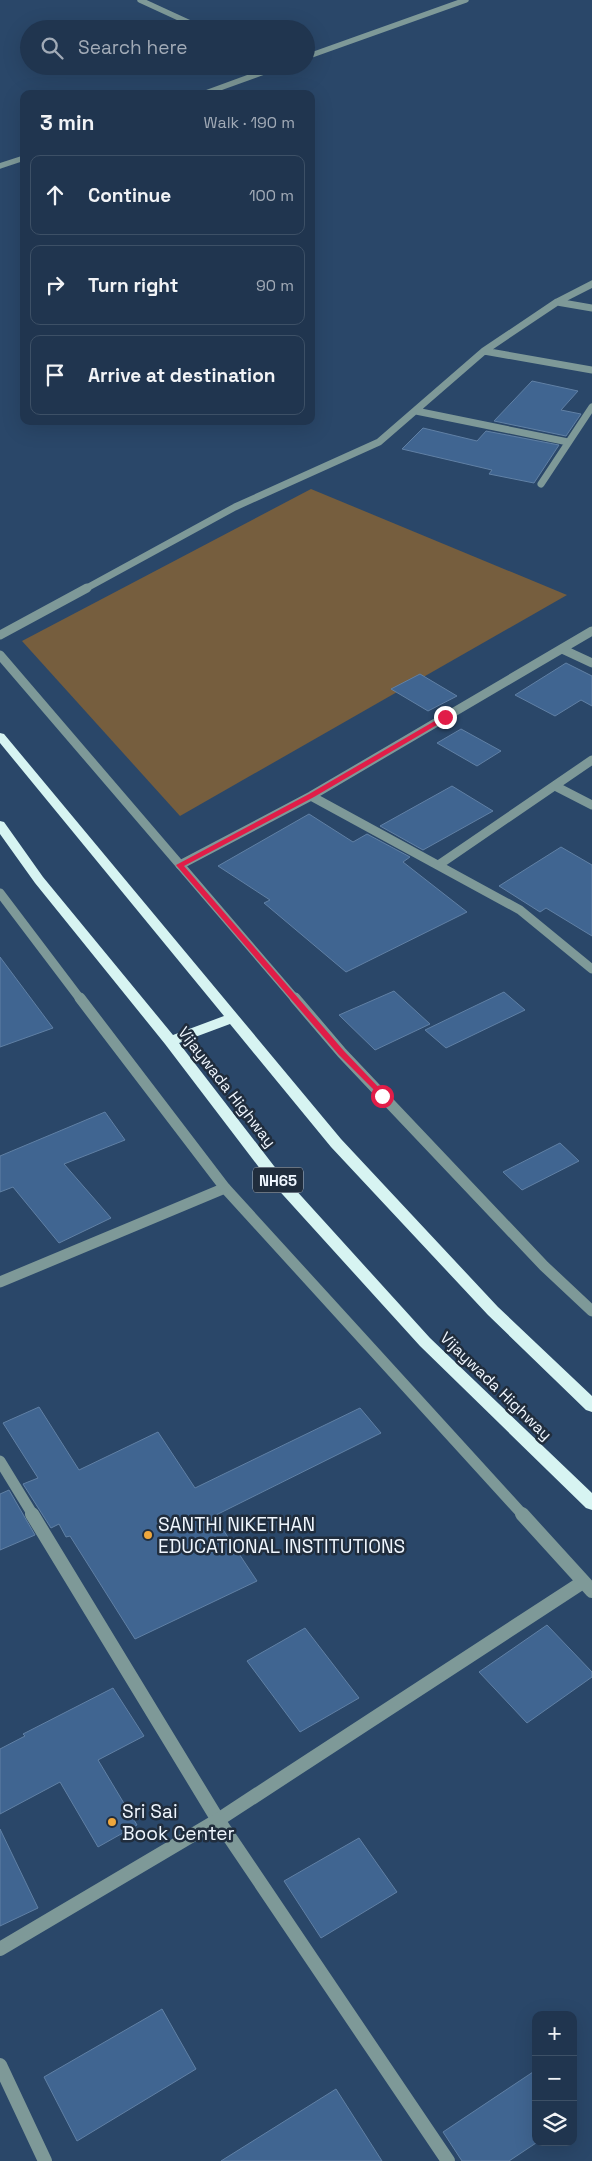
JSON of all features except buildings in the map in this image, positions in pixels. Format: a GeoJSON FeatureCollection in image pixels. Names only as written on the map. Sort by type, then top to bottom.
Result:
{"type":"FeatureCollection","features":[{"type":"Feature","properties":{"kind":"highway"},"geometry":{"type":"LineString","coordinates":[[0,736],[343,1150],[493,1310],[592,1406]]}},
{"type":"Feature","properties":{"kind":"highway","name":"Vijaywada Highway"},"geometry":{"type":"LineString","coordinates":[[0,825],[39,880],[170,1041],[268,1170],[425,1342],[592,1503]]}},
{"type":"Feature","properties":{"kind":"highway"},"geometry":{"type":"LineString","coordinates":[[170,1041],[233,1018]]}},
{"type":"Feature","properties":{"kind":"street"},"geometry":{"type":"LineString","coordinates":[[140,0],[183,20]]}},
{"type":"Feature","properties":{"kind":"street"},"geometry":{"type":"LineString","coordinates":[[315,54],[466,0]]}},
{"type":"Feature","properties":{"kind":"street"},"geometry":{"type":"LineString","coordinates":[[214,90],[255,75]]}},
{"type":"Feature","properties":{"kind":"street"},"geometry":{"type":"LineString","coordinates":[[0,166],[20,159]]}},
{"type":"Feature","properties":{"kind":"street"},"geometry":{"type":"LineString","coordinates":[[0,635],[235,507],[379,442],[484,351],[556,302],[592,284]]}},
{"type":"Feature","properties":{"kind":"street"},"geometry":{"type":"LineString","coordinates":[[556,302],[592,308]]}},
{"type":"Feature","properties":{"kind":"street"},"geometry":{"type":"LineString","coordinates":[[484,351],[592,370]]}},
{"type":"Feature","properties":{"kind":"street"},"geometry":{"type":"LineString","coordinates":[[541,484],[592,407]]}},
{"type":"Feature","properties":{"kind":"street"},"geometry":{"type":"LineString","coordinates":[[416,411],[568,442]]}},
{"type":"Feature","properties":{"kind":"street"},"geometry":{"type":"LineString","coordinates":[[180,865],[311,796],[592,631]]}},
{"type":"Feature","properties":{"kind":"street"},"geometry":{"type":"LineString","coordinates":[[562,648],[592,663]]}},
{"type":"Feature","properties":{"kind":"street"},"geometry":{"type":"LineString","coordinates":[[0,655],[342,1053],[544,1266],[592,1311]]}},
{"type":"Feature","properties":{"kind":"street"},"geometry":{"type":"LineString","coordinates":[[440,864],[592,760]]}},
{"type":"Feature","properties":{"kind":"street"},"geometry":{"type":"LineString","coordinates":[[555,786],[592,805]]}},
{"type":"Feature","properties":{"kind":"street"},"geometry":{"type":"LineString","coordinates":[[311,796],[440,864],[520,910],[592,969]]}},
{"type":"Feature","properties":{"kind":"street"},"geometry":{"type":"LineString","coordinates":[[0,893],[225,1188],[587,1586],[218,1820],[0,1949]]}},
{"type":"Feature","properties":{"kind":"street"},"geometry":{"type":"LineString","coordinates":[[0,1282],[225,1188]]}},
{"type":"Feature","properties":{"kind":"street"},"geometry":{"type":"LineString","coordinates":[[0,1461],[218,1820],[448,2161]]}},
{"type":"Feature","properties":{"kind":"street"},"geometry":{"type":"LineString","coordinates":[[0,2065],[45,2161]]}},
{"type":"Feature","properties":{"kind":"shaded area"},"geometry":{"type":"Polygon","coordinates":[[[311,489],[567,595],[180,816],[22,641],[311,489]]]}},
{"type":"Feature","properties":{"kind":"place","name":"SANTHI NIKETHAN EDUCATIONAL INSTITUTIONS"},"geometry":{"type":"Point","coordinates":[148,1535]}},
{"type":"Feature","properties":{"kind":"place","name":"Sri Sai Book Center"},"geometry":{"type":"Point","coordinates":[112,1822]}},
{"type":"Feature","properties":{"kind":"route"},"geometry":{"type":"LineString","coordinates":[[382,1096],[342,1053],[180,865],[311,796],[445,717]]}}]}
